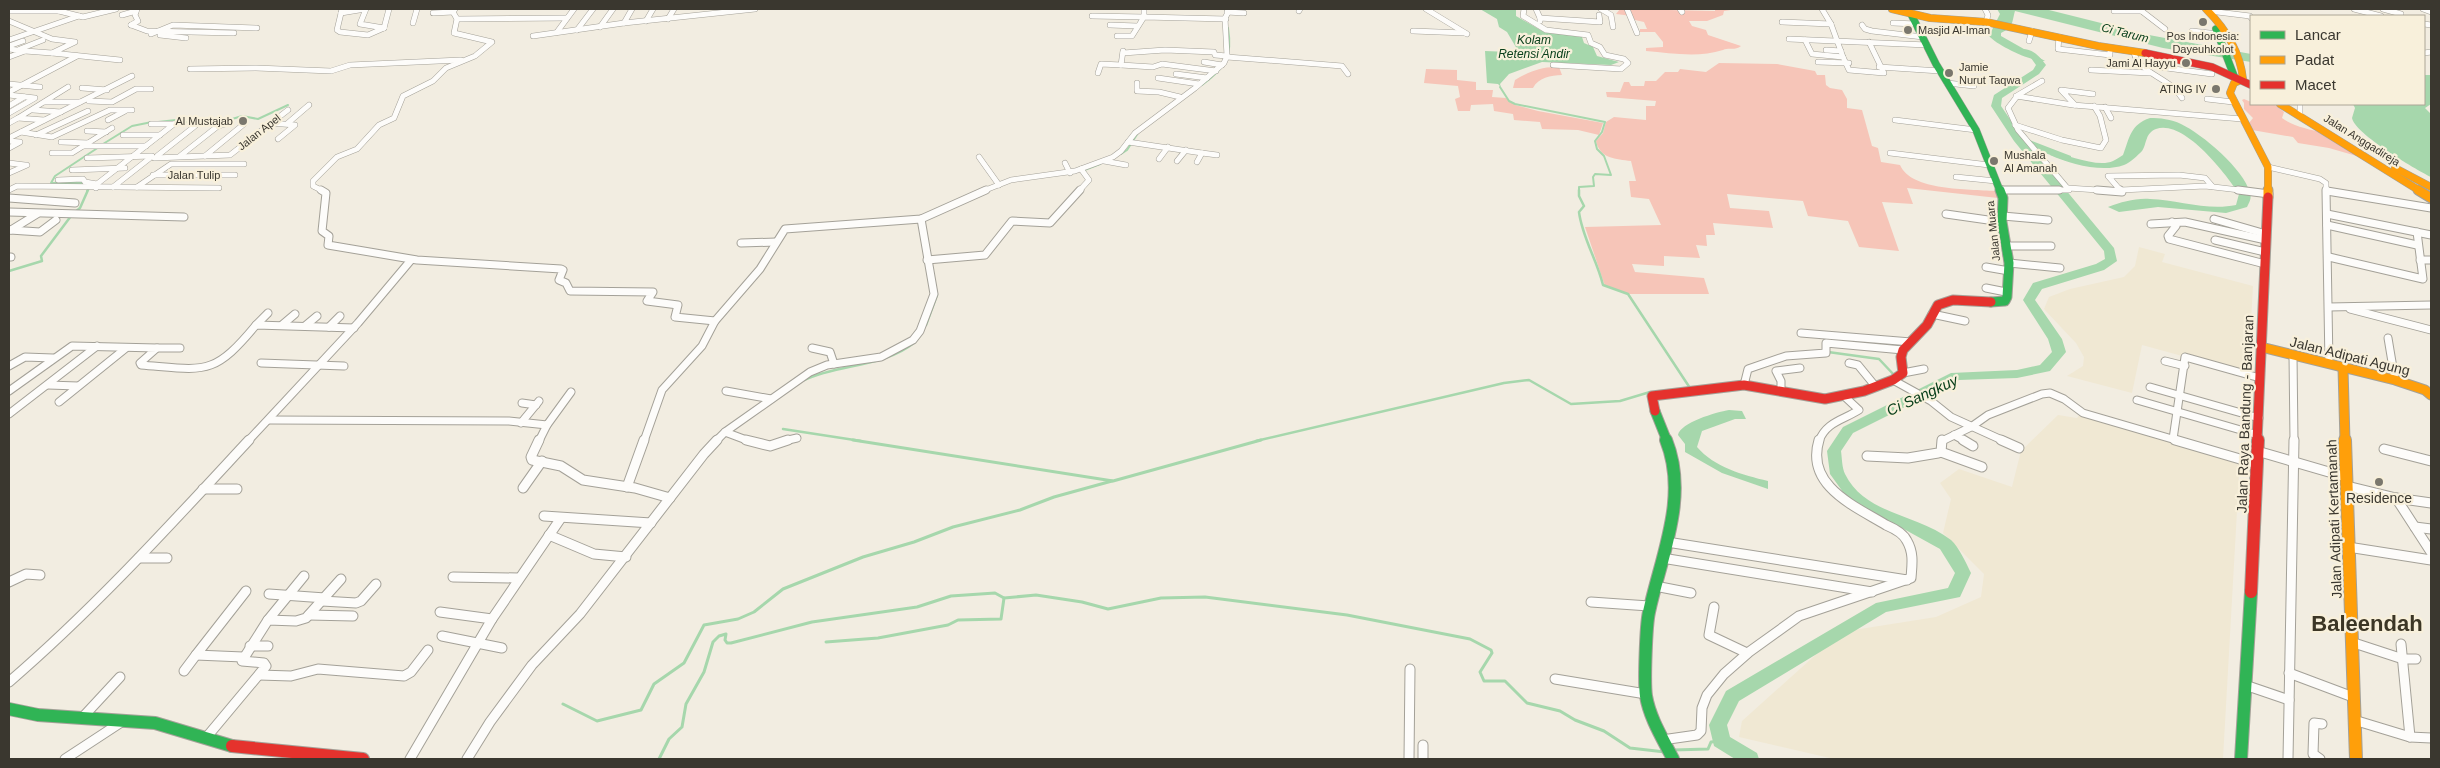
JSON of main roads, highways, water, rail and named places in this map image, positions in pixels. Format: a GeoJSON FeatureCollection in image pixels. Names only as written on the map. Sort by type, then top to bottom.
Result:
{"type":"FeatureCollection","features":[{"type":"Feature","properties":{"kind":"main road"},"geometry":{"type":"LineString","coordinates":[[1892,9],[1941,20],[1988,23],[2018,28],[2030,36],[2058,37],[2110,48],[2205,63],[2241,80]]}},
{"type":"Feature","properties":{"kind":"main road"},"geometry":{"type":"LineString","coordinates":[[2208,10],[2222,23],[2223,38],[2241,80]]}},
{"type":"Feature","properties":{"kind":"main road","name":"Jalan Muara"},"geometry":{"type":"LineString","coordinates":[[1668,750],[1651,715],[1646,694],[1645,667],[1649,606],[1667,542],[1675,504],[1673,456],[1656,417],[1652,396],[1744,385],[1821,399],[1844,396],[1876,387],[1898,378],[1904,369],[1901,356],[1904,350],[1927,325],[1938,306],[1944,302],[1960,300],[2005,302],[2009,267],[2008,246],[2003,219],[2004,201],[1976,130],[1947,83],[1911,14]]}},
{"type":"Feature","properties":{"kind":"main road","name":"Jalan Raya Bandung - Banjaran"},"geometry":{"type":"LineString","coordinates":[[2241,80],[2230,90],[2233,102],[2268,167],[2257,464],[2241,759]]}},
{"type":"Feature","properties":{"kind":"main road","name":"Jalan Anggadireja"},"geometry":{"type":"LineString","coordinates":[[2282,105],[2431,198]]}},
{"type":"Feature","properties":{"kind":"main road"},"geometry":{"type":"LineString","coordinates":[[2314,126],[2344,138],[2431,187]]}},
{"type":"Feature","properties":{"kind":"main road","name":"Jalan Adipati Agung"},"geometry":{"type":"LineString","coordinates":[[2261,347],[2395,380],[2429,392]]}},
{"type":"Feature","properties":{"kind":"main road","name":"Jalan Adipati Kertamanah"},"geometry":{"type":"LineString","coordinates":[[2343,368],[2356,759]]}},
{"type":"Feature","properties":{"kind":"main road"},"geometry":{"type":"LineString","coordinates":[[9,709],[38,715],[124,720],[170,726],[205,739],[276,756],[363,759]]}},
{"type":"Feature","properties":{"kind":"water","name":"Kolam Retensi Andir"},"geometry":{"type":"Polygon","coordinates":[[[1480,9],[1516,9],[1516,16],[1544,32],[1582,37],[1584,43],[1593,47],[1597,56],[1619,62],[1611,65],[1542,62],[1509,74],[1500,84],[1501,87],[1498,84],[1487,83],[1485,51],[1510,52],[1517,49],[1507,32],[1499,27],[1497,19],[1480,9]]]}},
{"type":"Feature","properties":{"kind":"water","name":"Ci Tarum"},"geometry":{"type":"Polygon","coordinates":[[[1997,9],[2045,9],[2149,35],[2250,54],[2250,62],[2163,48],[2015,11],[2013,21],[2001,33],[2001,36],[2045,61],[2039,61],[2016,53],[1989,36],[2000,14],[1997,9]]]}},
{"type":"Feature","properties":{"kind":"water"},"geometry":{"type":"Polygon","coordinates":[[[2425,75],[2431,75],[2431,104],[2425,108],[2431,114],[2431,177],[2400,159],[2363,133],[2352,118],[2355,108],[2354,105],[2425,105],[2425,75]]]}},
{"type":"Feature","properties":{"kind":"water"},"geometry":{"type":"Polygon","coordinates":[[[2150,118],[2166,119],[2181,124],[2221,153],[2240,174],[2246,184],[2251,197],[2247,207],[2226,213],[2158,207],[2119,212],[2108,207],[2144,199],[2215,207],[2236,205],[2239,194],[2214,162],[2191,140],[2179,132],[2167,128],[2152,131],[2144,148],[2134,159],[2126,164],[2115,167],[2096,168],[2050,155],[2051,151],[2091,162],[2107,163],[2113,161],[2123,155],[2129,137],[2138,124],[2150,118]]]}},
{"type":"Feature","properties":{"kind":"water"},"geometry":{"type":"Polygon","coordinates":[[[1729,410],[1742,411],[1746,419],[1735,419],[1702,431],[1697,447],[1720,465],[1739,473],[1768,481],[1768,489],[1722,473],[1685,452],[1685,444],[1678,435],[1685,426],[1699,419],[1729,410]]]}},
{"type":"Feature","properties":{"kind":"waterway"},"geometry":{"type":"LineString","coordinates":[[1202,85],[1222,67],[1228,55],[1228,28]]}},
{"type":"Feature","properties":{"kind":"waterway","name":"Ci Sangkuy"},"geometry":{"type":"LineString","coordinates":[[2018,139],[1996,106],[1997,97],[2036,72],[2041,65],[2034,56],[2024,51]]}},
{"type":"Feature","properties":{"kind":"waterway"},"geometry":{"type":"LineString","coordinates":[[1500,87],[1509,101],[1515,104],[1605,122],[1602,132],[1595,141],[1597,149],[1604,156],[1611,175],[1595,174],[1593,177],[1594,186],[1579,187],[1579,196],[1584,206],[1579,212],[1586,239],[1603,285],[1628,294],[1690,388]]}},
{"type":"Feature","properties":{"kind":"waterway"},"geometry":{"type":"LineString","coordinates":[[158,122],[176,120],[201,125],[216,124],[242,116],[258,119],[288,105]]}},
{"type":"Feature","properties":{"kind":"waterway"},"geometry":{"type":"LineString","coordinates":[[103,144],[132,126],[152,122]]}},
{"type":"Feature","properties":{"kind":"waterway"},"geometry":{"type":"LineString","coordinates":[[1121,154],[1127,150],[1138,133]]}},
{"type":"Feature","properties":{"kind":"waterway","name":"Ci Sangkuy"},"geometry":{"type":"LineString","coordinates":[[1750,759],[1721,741],[1718,725],[1732,696],[1882,607],[1954,593],[1963,573],[1946,545],[1908,524],[1868,508],[1853,495],[1837,474],[1834,451],[1848,430],[1956,376],[2017,374],[2045,368],[2059,352],[2055,339],[2029,300],[2037,286],[2100,267],[2111,261],[2110,251],[2018,139]]}},
{"type":"Feature","properties":{"kind":"waterway"},"geometry":{"type":"LineString","coordinates":[[2018,139],[2067,158]]}},
{"type":"Feature","properties":{"kind":"waterway"},"geometry":{"type":"LineString","coordinates":[[86,183],[51,183],[55,176],[99,147]]}},
{"type":"Feature","properties":{"kind":"waterway"},"geometry":{"type":"LineString","coordinates":[[1082,171],[1100,164]]}},
{"type":"Feature","properties":{"kind":"waterway"},"geometry":{"type":"LineString","coordinates":[[75,212],[80,208],[88,190]]}},
{"type":"Feature","properties":{"kind":"waterway"},"geometry":{"type":"LineString","coordinates":[[9,271],[42,261],[41,256],[71,216]]}},
{"type":"Feature","properties":{"kind":"waterway"},"geometry":{"type":"LineString","coordinates":[[926,325],[937,295]]}},
{"type":"Feature","properties":{"kind":"waterway"},"geometry":{"type":"LineString","coordinates":[[804,380],[889,357],[915,342]]}},
{"type":"Feature","properties":{"kind":"waterway"},"geometry":{"type":"LineString","coordinates":[[1828,352],[1879,359],[1895,376]]}},
{"type":"Feature","properties":{"kind":"waterway"},"geometry":{"type":"LineString","coordinates":[[1256,441],[1504,383],[1529,380],[1571,404],[1620,401],[1650,392]]}},
{"type":"Feature","properties":{"kind":"waterway"},"geometry":{"type":"LineString","coordinates":[[783,429],[861,441]]}},
{"type":"Feature","properties":{"kind":"waterway"},"geometry":{"type":"LineString","coordinates":[[853,440],[1113,481],[1261,440]]}},
{"type":"Feature","properties":{"kind":"waterway"},"geometry":{"type":"LineString","coordinates":[[563,704],[597,721],[641,710],[654,684],[684,663],[704,625],[738,619],[754,612],[783,589],[863,557],[914,542],[953,527],[1020,510],[1054,497],[1112,481]]}},
{"type":"Feature","properties":{"kind":"waterway"},"geometry":{"type":"LineString","coordinates":[[659,759],[669,739],[682,727],[686,704],[704,672],[713,642],[719,636],[726,634],[725,640],[727,643],[731,643],[812,622],[917,607],[951,596],[995,593],[1004,598]]}},
{"type":"Feature","properties":{"kind":"waterway"},"geometry":{"type":"LineString","coordinates":[[1004,598],[1036,595],[1082,602],[1108,609],[1161,598],[1205,597],[1347,615],[1470,639],[1491,650],[1492,653],[1480,672],[1484,681],[1505,681],[1527,703],[1560,711],[1575,720],[1604,731],[1630,748],[1665,752]]}},
{"type":"Feature","properties":{"kind":"waterway"},"geometry":{"type":"LineString","coordinates":[[826,642],[878,638],[948,625],[958,620],[1001,619],[1004,598]]}},
{"type":"Feature","properties":{"kind":"waterway"},"geometry":{"type":"LineString","coordinates":[[1673,750],[1708,749],[1711,742],[1721,741]]}},
{"type":"Feature","properties":{"kind":"place","name":"Pos Indonesia: Dayeuhkolot"},"geometry":{"type":"Point","coordinates":[2203,22]}},
{"type":"Feature","properties":{"kind":"place","name":"Masjid Al-Iman"},"geometry":{"type":"Point","coordinates":[1908,30]}},
{"type":"Feature","properties":{"kind":"place","name":"Jami Al Hayyu"},"geometry":{"type":"Point","coordinates":[2186,63]}},
{"type":"Feature","properties":{"kind":"place","name":"Jamie Nurut Taqwa"},"geometry":{"type":"Point","coordinates":[1949,73]}},
{"type":"Feature","properties":{"kind":"place","name":"ATING IV"},"geometry":{"type":"Point","coordinates":[2216,89]}},
{"type":"Feature","properties":{"kind":"place","name":"Al Mustajab"},"geometry":{"type":"Point","coordinates":[243,121]}},
{"type":"Feature","properties":{"kind":"place","name":"Mushala Al Amanah"},"geometry":{"type":"Point","coordinates":[1994,161]}},
{"type":"Feature","properties":{"kind":"place","name":"Residence"},"geometry":{"type":"Point","coordinates":[2379,482]}},
{"type":"Feature","properties":{"kind":"district","name":"Baleendah"},"geometry":{"type":"Point","coordinates":[2367,623]}}]}
